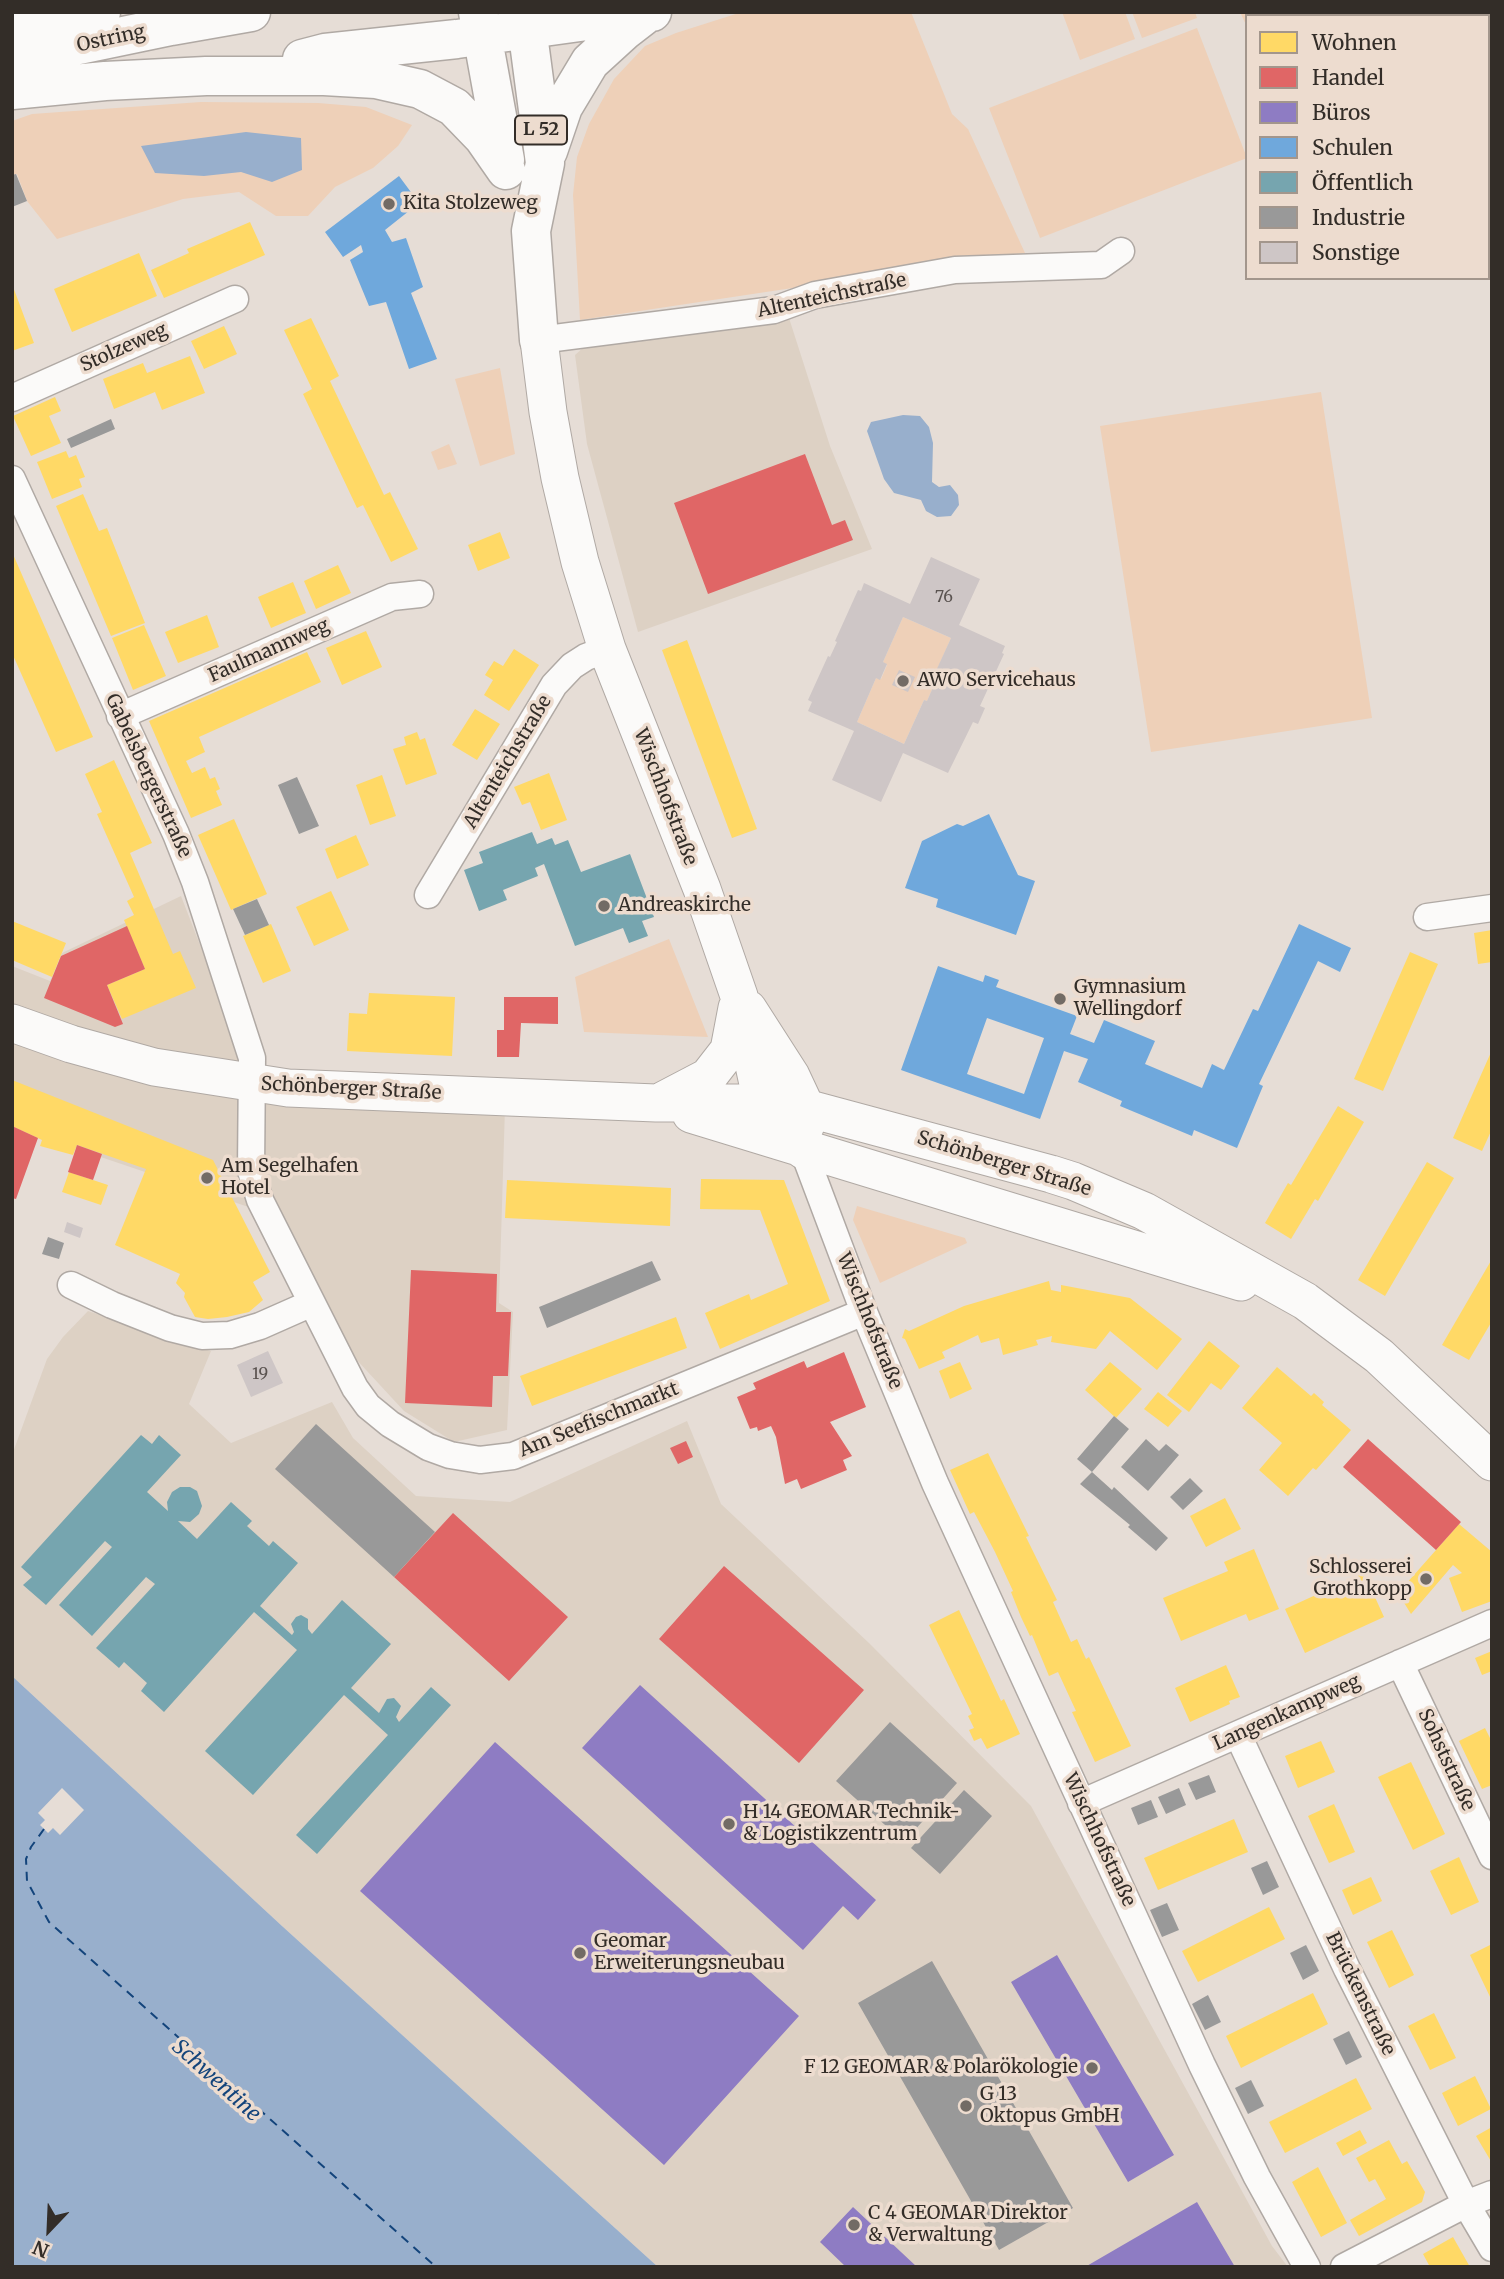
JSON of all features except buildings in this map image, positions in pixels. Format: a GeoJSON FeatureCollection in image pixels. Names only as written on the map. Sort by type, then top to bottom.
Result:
{"type":"FeatureCollection","features":[{"type":"Feature","properties":{"kind":"highway","name":"Ostring"},"geometry":{"type":"LineString","coordinates":[[12,30],[101,12]]}},
{"type":"Feature","properties":{"kind":"highway","name":"Ostring"},"geometry":{"type":"LineString","coordinates":[[12,59],[251,12]]}},
{"type":"Feature","properties":{"kind":"highway"},"geometry":{"type":"LineString","coordinates":[[239,76],[325,53],[480,24],[649,13]]}},
{"type":"Feature","properties":{"kind":"highway"},"geometry":{"type":"LineString","coordinates":[[545,163],[562,107],[578,79],[600,52],[649,13]]}},
{"type":"Feature","properties":{"kind":"highway","name":"L 52"},"geometry":{"type":"LineString","coordinates":[[526,20],[545,163],[531,231],[539,340]]}},
{"type":"Feature","properties":{"kind":"highway","name":"L 52"},"geometry":{"type":"LineString","coordinates":[[480,24],[506,170]]}},
{"type":"Feature","properties":{"kind":"highway"},"geometry":{"type":"LineString","coordinates":[[12,90],[105,81],[239,76],[376,79],[420,89],[443,100],[461,113],[483,137],[506,170],[531,231]]}},
{"type":"Feature","properties":{"kind":"main road","name":"Wischhofstraße"},"geometry":{"type":"LineString","coordinates":[[539,340],[548,412],[561,478],[580,562],[607,649],[702,889],[739,996],[750,1057],[767,1106],[803,1150]]}},
{"type":"Feature","properties":{"kind":"main road","name":"Schönberger Straße"},"geometry":{"type":"LineString","coordinates":[[656,1104],[708,1077],[729,1050],[739,996]]}},
{"type":"Feature","properties":{"kind":"main road","name":"L 52"},"geometry":{"type":"LineString","coordinates":[[739,996],[773,1045],[806,1108]]}},
{"type":"Feature","properties":{"kind":"main road","name":"Schönberger Straße"},"geometry":{"type":"LineString","coordinates":[[12,1023],[71,1044],[154,1067],[288,1088],[656,1104],[745,1103],[806,1108],[1073,1181],[1144,1211],[1305,1301],[1379,1356],[1492,1462]]}},
{"type":"Feature","properties":{"kind":"main road","name":"Schönberger Straße"},"geometry":{"type":"LineString","coordinates":[[656,1104],[1305,1301]]}},
{"type":"Feature","properties":{"kind":"main road"},"geometry":{"type":"LineString","coordinates":[[803,1150],[806,1108]]}},
{"type":"Feature","properties":{"kind":"street","name":"Altenteichstraße"},"geometry":{"type":"LineString","coordinates":[[539,340],[774,310],[815,295],[955,271],[1101,265],[1121,251]]}},
{"type":"Feature","properties":{"kind":"street","name":"Stolzeweg"},"geometry":{"type":"LineString","coordinates":[[12,398],[235,299]]}},
{"type":"Feature","properties":{"kind":"street","name":"Gabelsbergerstraße"},"geometry":{"type":"LineString","coordinates":[[12,479],[176,834],[195,882],[253,1058],[253,1084]]}},
{"type":"Feature","properties":{"kind":"street","name":"Faulmannweg"},"geometry":{"type":"LineString","coordinates":[[120,716],[392,597],[420,594]]}},
{"type":"Feature","properties":{"kind":"street","name":"Altenteichstraße"},"geometry":{"type":"LineString","coordinates":[[428,895],[554,685],[572,666],[607,649]]}},
{"type":"Feature","properties":{"kind":"street"},"geometry":{"type":"LineString","coordinates":[[1427,917],[1492,908]]}},
{"type":"Feature","properties":{"kind":"street","name":"Am Seefischmarkt"},"geometry":{"type":"LineString","coordinates":[[253,1084],[251,1171],[260,1200],[355,1388],[368,1406],[390,1424],[428,1447],[450,1455],[480,1460],[513,1456],[864,1312]]}},
{"type":"Feature","properties":{"kind":"street","name":"Wischhofstraße"},"geometry":{"type":"LineString","coordinates":[[803,1150],[864,1312],[935,1483],[1202,2065],[1257,2177],[1307,2267]]}},
{"type":"Feature","properties":{"kind":"street"},"geometry":{"type":"LineString","coordinates":[[71,1285],[170,1328],[202,1336],[230,1335],[312,1303]]}},
{"type":"Feature","properties":{"kind":"street","name":"Langenkampweg"},"geometry":{"type":"LineString","coordinates":[[1082,1802],[1492,1623]]}},
{"type":"Feature","properties":{"kind":"street","name":"Sohststraße"},"geometry":{"type":"LineString","coordinates":[[1400,1663],[1492,1856]]}},
{"type":"Feature","properties":{"kind":"street","name":"Brückenstraße"},"geometry":{"type":"LineString","coordinates":[[1238,1735],[1347,1969],[1466,2204],[1492,2248]]}},
{"type":"Feature","properties":{"kind":"street"},"geometry":{"type":"LineString","coordinates":[[1344,2267],[1466,2204],[1492,2194]]}},
{"type":"Feature","properties":{"kind":"shaded area"},"geometry":{"type":"Polygon","coordinates":[[[742,12],[911,12],[952,114],[968,129],[1025,253],[580,320],[573,195],[577,157],[589,124],[614,79],[645,46],[742,12]]]}},
{"type":"Feature","properties":{"kind":"shaded area"},"geometry":{"type":"Polygon","coordinates":[[[1062,12],[1125,12],[1135,39],[1080,60],[1062,12]]]}},
{"type":"Feature","properties":{"kind":"shaded area"},"geometry":{"type":"Polygon","coordinates":[[[1132,12],[1195,12],[1197,18],[1142,38],[1132,12]]]}},
{"type":"Feature","properties":{"kind":"shaded area"},"geometry":{"type":"Polygon","coordinates":[[[1240,12],[1492,12],[1492,101],[1490,14],[1245,14],[1245,23],[1240,12]]]}},
{"type":"Feature","properties":{"kind":"shaded area"},"geometry":{"type":"Polygon","coordinates":[[[1197,28],[1245,159],[1040,238],[989,108],[1197,28]]]}},
{"type":"Feature","properties":{"kind":"shaded area"},"geometry":{"type":"Polygon","coordinates":[[[201,102],[318,103],[366,107],[412,125],[398,146],[373,168],[335,187],[308,216],[276,216],[239,192],[183,199],[57,239],[27,201],[17,174],[12,175],[12,121],[32,114],[201,102]]]}},
{"type":"Feature","properties":{"kind":"shaded area"},"geometry":{"type":"Polygon","coordinates":[[[789,318],[830,446],[872,549],[638,632],[587,444],[575,355],[584,347],[789,318]]]}},
{"type":"Feature","properties":{"kind":"shaded area"},"geometry":{"type":"Polygon","coordinates":[[[500,368],[515,454],[480,466],[455,379],[500,368]]]}},
{"type":"Feature","properties":{"kind":"shaded area"},"geometry":{"type":"Polygon","coordinates":[[[1321,392],[1372,718],[1151,752],[1100,426],[1321,392]]]}},
{"type":"Feature","properties":{"kind":"shaded area"},"geometry":{"type":"Polygon","coordinates":[[[449,444],[457,464],[438,470],[431,452],[449,444]]]}},
{"type":"Feature","properties":{"kind":"shaded area"},"geometry":{"type":"Polygon","coordinates":[[[903,617],[951,638],[931,683],[934,685],[927,701],[924,700],[904,744],[857,722],[876,678],[881,679],[887,665],[883,662],[903,617]]]}},
{"type":"Feature","properties":{"kind":"shaded area"},"geometry":{"type":"Polygon","coordinates":[[[181,896],[259,1097],[505,1107],[499,1303],[513,1312],[507,1430],[454,1442],[404,1411],[342,1344],[281,1218],[12,1127],[12,966],[50,981],[62,953],[181,896]]]}},
{"type":"Feature","properties":{"kind":"shaded area"},"geometry":{"type":"Polygon","coordinates":[[[669,939],[708,1037],[584,1032],[575,977],[669,939]]]}},
{"type":"Feature","properties":{"kind":"shaded area"},"geometry":{"type":"Polygon","coordinates":[[[857,1206],[965,1238],[967,1243],[880,1283],[853,1220],[857,1206]]]}},
{"type":"Feature","properties":{"kind":"shaded area"},"geometry":{"type":"Polygon","coordinates":[[[88,1311],[211,1351],[189,1404],[231,1443],[332,1402],[353,1438],[416,1496],[510,1502],[687,1421],[721,1504],[869,1643],[1031,1806],[1272,2246],[1288,2267],[658,2267],[282,1926],[12,1676],[12,1455],[47,1359],[63,1337],[88,1311]]]}},
{"type":"Feature","properties":{"kind":"water"},"geometry":{"type":"Polygon","coordinates":[[[246,132],[301,138],[302,170],[272,182],[241,172],[204,176],[155,173],[141,146],[246,132]]]}},
{"type":"Feature","properties":{"kind":"water"},"geometry":{"type":"Polygon","coordinates":[[[903,415],[920,416],[929,427],[933,443],[932,482],[939,487],[950,485],[958,495],[959,505],[951,516],[937,517],[926,511],[921,500],[894,493],[884,479],[867,431],[871,422],[903,415]]]}},
{"type":"Feature","properties":{"kind":"water","name":"Schwentine"},"geometry":{"type":"Polygon","coordinates":[[[12,1676],[282,1926],[658,2267],[14,2267],[12,1676]]]}},
{"type":"Feature","properties":{"kind":"pier"},"geometry":{"type":"Polygon","coordinates":[[[62,1788],[84,1810],[60,1835],[53,1828],[48,1833],[40,1825],[45,1820],[38,1813],[62,1788]]]}},
{"type":"Feature","properties":{"kind":"ferry route"},"geometry":{"type":"LineString","coordinates":[[44,1829],[26,1859],[27,1881],[49,1922],[436,2267]]}},
{"type":"Feature","properties":{"kind":"place","name":"Kita Stolzeweg"},"geometry":{"type":"Point","coordinates":[389,204]}},
{"type":"Feature","properties":{"kind":"place","name":"AWO Servicehaus"},"geometry":{"type":"Point","coordinates":[903,681]}},
{"type":"Feature","properties":{"kind":"place","name":"Andreaskirche"},"geometry":{"type":"Point","coordinates":[604,906]}},
{"type":"Feature","properties":{"kind":"place","name":"Gymnasium Wellingdorf"},"geometry":{"type":"Point","coordinates":[1060,999]}},
{"type":"Feature","properties":{"kind":"place","name":"Am Segelhafen Hotel"},"geometry":{"type":"Point","coordinates":[207,1178]}},
{"type":"Feature","properties":{"kind":"place","name":"Schlosserei Grothkopp"},"geometry":{"type":"Point","coordinates":[1426,1579]}},
{"type":"Feature","properties":{"kind":"place","name":"H 14 GEOMAR Technik- & Logistikzentrum"},"geometry":{"type":"Point","coordinates":[729,1824]}},
{"type":"Feature","properties":{"kind":"place","name":"Geomar Erweiterungsneubau"},"geometry":{"type":"Point","coordinates":[580,1953]}},
{"type":"Feature","properties":{"kind":"place","name":"F 12 GEOMAR & Polarökologie"},"geometry":{"type":"Point","coordinates":[1092,2068]}},
{"type":"Feature","properties":{"kind":"place","name":"G 13 Oktopus GmbH"},"geometry":{"type":"Point","coordinates":[966,2106]}},
{"type":"Feature","properties":{"kind":"place","name":"C 4 GEOMAR Direktor & Verwaltung"},"geometry":{"type":"Point","coordinates":[854,2225]}}]}
